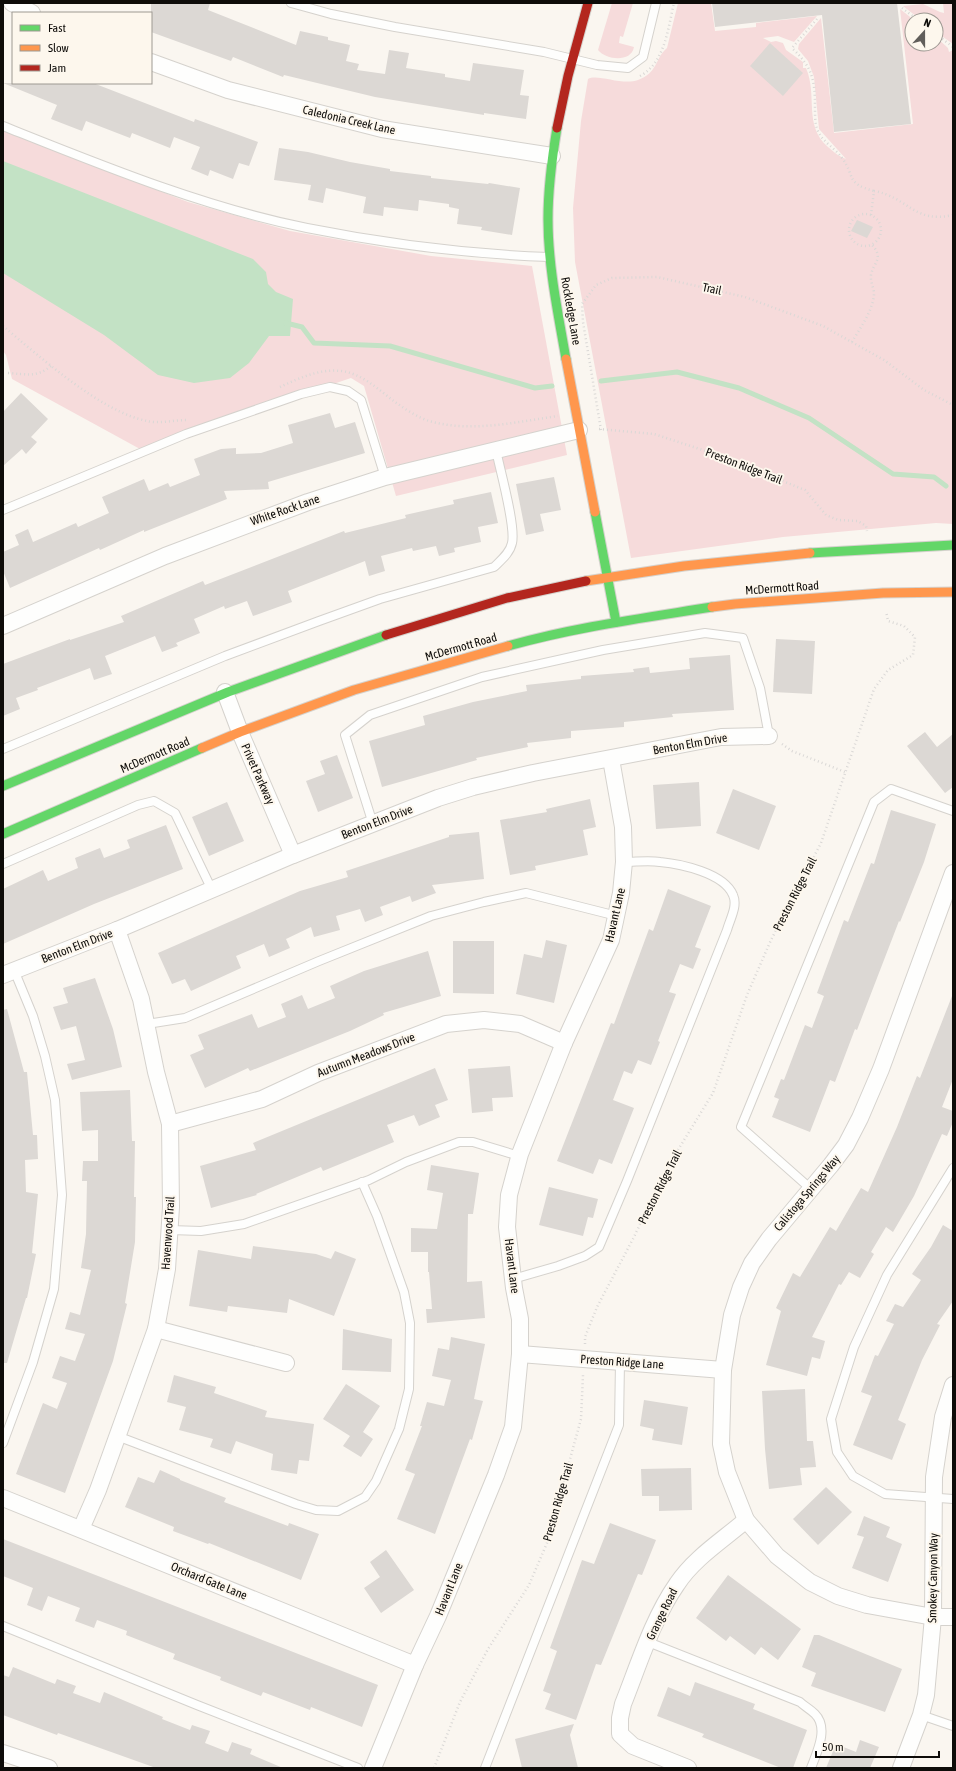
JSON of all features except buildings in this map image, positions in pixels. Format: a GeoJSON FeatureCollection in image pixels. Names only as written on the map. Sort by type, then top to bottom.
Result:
{"type":"FeatureCollection","features":[{"type":"Feature","properties":{"kind":"main road","name":"Rockledge Lane"},"geometry":{"type":"LineString","coordinates":[[588,3],[573,58],[552,156],[548,202],[550,258],[575,408],[616,622]]}},
{"type":"Feature","properties":{"kind":"main road"},"geometry":{"type":"LineString","coordinates":[[3,786],[225,692],[318,657],[398,630],[523,594],[608,577],[717,561],[870,548],[953,545]]}},
{"type":"Feature","properties":{"kind":"main road","name":"McDermott Road"},"geometry":{"type":"LineString","coordinates":[[3,834],[240,732],[361,688],[542,636],[616,622],[735,604],[883,593],[953,592]]}},
{"type":"Feature","properties":{"kind":"street"},"geometry":{"type":"LineString","coordinates":[[12,3],[30,12]]}},
{"type":"Feature","properties":{"kind":"street","name":"Caledonia Creek Lane"},"geometry":{"type":"LineString","coordinates":[[152,62],[228,90],[382,129],[552,156]]}},
{"type":"Feature","properties":{"kind":"street","name":"White Rock Lane"},"geometry":{"type":"LineString","coordinates":[[3,626],[228,531],[386,477],[579,430]]}},
{"type":"Feature","properties":{"kind":"street","name":"Privet Parkway"},"geometry":{"type":"LineString","coordinates":[[225,692],[240,732],[293,855]]}},
{"type":"Feature","properties":{"kind":"street","name":"Benton Elm Drive"},"geometry":{"type":"LineString","coordinates":[[8,973],[117,930],[293,855],[473,787],[533,773],[721,737],[769,736]]}},
{"type":"Feature","properties":{"kind":"street","name":"Havant Lane"},"geometry":{"type":"LineString","coordinates":[[373,1768],[414,1665],[438,1616],[496,1475],[513,1427],[520,1354],[520,1319],[513,1279],[507,1227],[509,1195],[519,1156],[564,1043],[612,940],[621,893],[624,862],[623,827],[611,759]]}},
{"type":"Feature","properties":{"kind":"street","name":"Calistoga Springs Way"},"geometry":{"type":"LineString","coordinates":[[953,874],[881,1069],[860,1118],[846,1145],[769,1239],[749,1269],[741,1287],[732,1316],[723,1370],[720,1444],[727,1472],[746,1520],[777,1556],[810,1582],[838,1596],[867,1605],[933,1617],[953,1618]]}},
{"type":"Feature","properties":{"kind":"street","name":"Havenwood Trail"},"geometry":{"type":"LineString","coordinates":[[81,1529],[156,1329],[167,1269],[172,1207],[170,1124],[156,1072],[147,1024],[132,971],[117,930]]}},
{"type":"Feature","properties":{"kind":"street","name":"Autumn Meadows Drive"},"geometry":{"type":"LineString","coordinates":[[170,1124],[262,1099],[318,1073],[446,1024],[484,1020],[520,1024],[564,1043]]}},
{"type":"Feature","properties":{"kind":"street"},"geometry":{"type":"LineString","coordinates":[[156,1329],[286,1363]]}},
{"type":"Feature","properties":{"kind":"street","name":"Preston Ridge Lane"},"geometry":{"type":"LineString","coordinates":[[520,1354],[723,1370]]}},
{"type":"Feature","properties":{"kind":"street","name":"Smokey Canyon Way"},"geometry":{"type":"LineString","coordinates":[[901,1768],[921,1715],[926,1696],[933,1617],[934,1477],[943,1417],[953,1385]]}},
{"type":"Feature","properties":{"kind":"street","name":"Orchard Gate Lane"},"geometry":{"type":"LineString","coordinates":[[3,1498],[414,1665]]}},
{"type":"Feature","properties":{"kind":"street","name":"Grange Road"},"geometry":{"type":"LineString","coordinates":[[688,1768],[633,1746],[620,1734],[620,1718],[623,1704],[661,1612],[677,1584],[693,1565],[746,1520]]}},
{"type":"Feature","properties":{"kind":"street"},"geometry":{"type":"LineString","coordinates":[[3,1753],[49,1768]]}},
{"type":"Feature","properties":{"kind":"lane"},"geometry":{"type":"LineString","coordinates":[[291,3],[331,14],[388,25],[573,58],[597,65],[628,68],[643,57],[656,3]]}},
{"type":"Feature","properties":{"kind":"lane"},"geometry":{"type":"LineString","coordinates":[[3,126],[107,167],[224,206],[306,228],[428,248],[506,256],[550,258]]}},
{"type":"Feature","properties":{"kind":"lane"},"geometry":{"type":"LineString","coordinates":[[3,510],[186,434],[301,394],[330,387],[348,391],[361,400],[386,477]]}},
{"type":"Feature","properties":{"kind":"lane"},"geometry":{"type":"LineString","coordinates":[[3,749],[268,639],[380,599],[494,567],[507,555],[513,542],[511,518],[496,450]]}},
{"type":"Feature","properties":{"kind":"lane"},"geometry":{"type":"LineString","coordinates":[[372,824],[345,735],[370,715],[482,677],[596,652],[706,633],[743,638],[760,688],[769,736]]}},
{"type":"Feature","properties":{"kind":"lane"},"geometry":{"type":"LineString","coordinates":[[810,1189],[741,1127],[874,802],[891,789],[953,811]]}},
{"type":"Feature","properties":{"kind":"lane"},"geometry":{"type":"LineString","coordinates":[[3,864],[138,805],[154,801],[175,813],[212,890]]}},
{"type":"Feature","properties":{"kind":"lane"},"geometry":{"type":"LineString","coordinates":[[513,1279],[558,1266],[585,1256],[599,1247],[627,1182],[727,930],[734,907],[733,894],[722,880],[700,870],[660,861],[624,862]]}},
{"type":"Feature","properties":{"kind":"lane"},"geometry":{"type":"LineString","coordinates":[[147,1024],[185,1018],[431,916],[484,902],[526,893],[617,916]]}},
{"type":"Feature","properties":{"kind":"lane"},"geometry":{"type":"LineString","coordinates":[[3,1443],[33,1362],[54,1289],[62,1195],[55,1100],[45,1056],[33,1016],[8,973]]}},
{"type":"Feature","properties":{"kind":"lane"},"geometry":{"type":"LineString","coordinates":[[170,1230],[200,1231],[244,1224],[362,1182],[406,1162],[459,1142],[473,1142],[519,1156]]}},
{"type":"Feature","properties":{"kind":"lane"},"geometry":{"type":"LineString","coordinates":[[953,1168],[887,1275],[854,1347],[831,1419],[837,1452],[853,1476],[885,1494],[953,1499]]}},
{"type":"Feature","properties":{"kind":"lane"},"geometry":{"type":"LineString","coordinates":[[117,1436],[296,1504],[316,1510],[338,1511],[364,1497],[376,1481],[399,1429],[409,1389],[411,1359],[410,1323],[404,1292],[377,1216],[362,1182]]}},
{"type":"Feature","properties":{"kind":"lane"},"geometry":{"type":"LineString","coordinates":[[485,1768],[619,1425],[620,1362]]}},
{"type":"Feature","properties":{"kind":"lane"},"geometry":{"type":"LineString","coordinates":[[3,1626],[197,1705],[358,1768]]}},
{"type":"Feature","properties":{"kind":"lane"},"geometry":{"type":"LineString","coordinates":[[648,1642],[800,1702],[816,1714],[821,1727],[818,1748],[811,1768]]}},
{"type":"Feature","properties":{"kind":"lane"},"geometry":{"type":"LineString","coordinates":[[921,1715],[953,1726]]}},
{"type":"Feature","properties":{"kind":"path"},"geometry":{"type":"LineString","coordinates":[[902,8],[907,12]]}},
{"type":"Feature","properties":{"kind":"path"},"geometry":{"type":"LineString","coordinates":[[818,19],[792,48],[808,67],[814,84],[815,122],[819,133],[842,158],[855,183],[860,187],[896,197],[914,211],[928,217],[953,215]]}},
{"type":"Feature","properties":{"kind":"path"},"geometry":{"type":"LineString","coordinates":[[944,40],[953,47]]}},
{"type":"Feature","properties":{"kind":"path"},"geometry":{"type":"LineString","coordinates":[[871,215],[874,191]]}},
{"type":"Feature","properties":{"kind":"path"},"geometry":{"type":"LineString","coordinates":[[861,214],[871,215],[879,222],[879,237],[871,244],[866,246],[856,243],[850,235],[849,230],[852,220],[861,214]]}},
{"type":"Feature","properties":{"kind":"path"},"geometry":{"type":"LineString","coordinates":[[852,342],[868,314],[874,295],[871,276],[876,266],[878,257],[875,248],[871,244]]}},
{"type":"Feature","properties":{"kind":"path","name":"Trail"},"geometry":{"type":"LineString","coordinates":[[601,430],[582,322],[582,304],[596,285],[612,278],[657,277],[745,296],[823,326],[884,360],[924,390],[953,405]]}},
{"type":"Feature","properties":{"kind":"path"},"geometry":{"type":"LineString","coordinates":[[8,373],[34,375],[42,373],[51,366]]}},
{"type":"Feature","properties":{"kind":"path","name":"Preston Ridge Trail"},"geometry":{"type":"LineString","coordinates":[[601,430],[654,434],[718,455],[804,490],[826,515],[838,520],[858,521],[866,526],[868,532]]}},
{"type":"Feature","properties":{"kind":"path","name":"Preston Ridge Trail"},"geometry":{"type":"LineString","coordinates":[[434,1768],[460,1702],[488,1649],[529,1585],[547,1543],[581,1419],[585,1337],[597,1307],[634,1238],[665,1171],[712,1093],[747,995],[771,940],[821,843],[874,689],[888,670],[913,655],[915,637],[904,626],[888,621],[886,613]]}},
{"type":"Feature","properties":{"kind":"path"},"geometry":{"type":"LineString","coordinates":[[769,736],[792,751],[845,772]]}},
{"type":"Feature","properties":{"kind":"shaded area"},"geometry":{"type":"Polygon","coordinates":[[[612,3],[633,3],[623,37],[620,36],[619,43],[634,47],[628,56],[623,58],[612,58],[598,50],[612,3]]]}},
{"type":"Feature","properties":{"kind":"shaded area"},"geometry":{"type":"Polygon","coordinates":[[[678,3],[711,3],[715,31],[756,27],[756,23],[817,16],[794,42],[778,36],[763,38],[771,42],[776,41],[783,43],[786,50],[803,62],[803,68],[806,68],[811,89],[813,120],[816,129],[820,138],[828,147],[846,159],[819,129],[814,77],[808,61],[798,49],[799,44],[821,18],[834,133],[913,124],[905,52],[944,52],[944,44],[948,48],[949,52],[953,50],[953,524],[936,523],[783,537],[631,558],[575,262],[573,208],[581,121],[588,79],[597,77],[625,82],[638,80],[653,69],[660,56],[667,48],[678,3]]]}},
{"type":"Feature","properties":{"kind":"shaded area"},"geometry":{"type":"Polygon","coordinates":[[[943,3],[953,3],[953,44],[944,38],[943,3]]]}},
{"type":"Feature","properties":{"kind":"shaded area"},"geometry":{"type":"Polygon","coordinates":[[[923,4],[940,12],[911,12],[903,6],[923,4]]]}},
{"type":"Feature","properties":{"kind":"shaded area"},"geometry":{"type":"Polygon","coordinates":[[[900,9],[904,12],[904,44],[900,9]]]}},
{"type":"Feature","properties":{"kind":"shaded area"},"geometry":{"type":"Polygon","coordinates":[[[3,130],[188,202],[290,231],[431,256],[532,266],[567,455],[396,496],[364,386],[351,378],[140,449],[12,379],[6,355],[3,351],[3,130]]]}},
{"type":"Feature","properties":{"kind":"shaded area"},"geometry":{"type":"Polygon","coordinates":[[[3,161],[253,259],[266,272],[268,284],[276,292],[293,299],[290,336],[269,336],[249,363],[230,378],[194,383],[158,375],[104,335],[3,273],[3,161]]]}},
{"type":"Feature","properties":{"kind":"waterway"},"geometry":{"type":"LineString","coordinates":[[286,323],[302,327],[314,343],[390,346],[535,388],[552,386]]}},
{"type":"Feature","properties":{"kind":"waterway"},"geometry":{"type":"LineString","coordinates":[[601,381],[677,372],[739,388],[809,418],[893,474],[934,477],[946,486]]}},
{"type":"Feature","properties":{"kind":"traffic: fast"},"geometry":{"type":"LineString","coordinates":[[557,128],[548,207],[548,237],[554,289],[566,359]]}},
{"type":"Feature","properties":{"kind":"traffic: fast"},"geometry":{"type":"LineString","coordinates":[[595,512],[616,622]]}},
{"type":"Feature","properties":{"kind":"traffic: fast"},"geometry":{"type":"LineString","coordinates":[[810,553],[953,545]]}},
{"type":"Feature","properties":{"kind":"traffic: fast"},"geometry":{"type":"LineString","coordinates":[[508,646],[584,628],[712,607]]}},
{"type":"Feature","properties":{"kind":"traffic: fast"},"geometry":{"type":"LineString","coordinates":[[3,786],[228,692],[386,635]]}},
{"type":"Feature","properties":{"kind":"traffic: fast"},"geometry":{"type":"LineString","coordinates":[[3,834],[202,748]]}},
{"type":"Feature","properties":{"kind":"traffic: slow"},"geometry":{"type":"LineString","coordinates":[[566,359],[595,512]]}},
{"type":"Feature","properties":{"kind":"traffic: slow"},"geometry":{"type":"LineString","coordinates":[[586,581],[684,566],[810,553]]}},
{"type":"Feature","properties":{"kind":"traffic: slow"},"geometry":{"type":"LineString","coordinates":[[712,607],[883,593],[953,592]]}},
{"type":"Feature","properties":{"kind":"traffic: slow"},"geometry":{"type":"LineString","coordinates":[[202,748],[240,732],[354,690],[508,646]]}},
{"type":"Feature","properties":{"kind":"traffic: jam"},"geometry":{"type":"LineString","coordinates":[[557,128],[568,76],[588,3]]}},
{"type":"Feature","properties":{"kind":"traffic: jam"},"geometry":{"type":"LineString","coordinates":[[386,635],[507,598],[586,581]]}}]}
